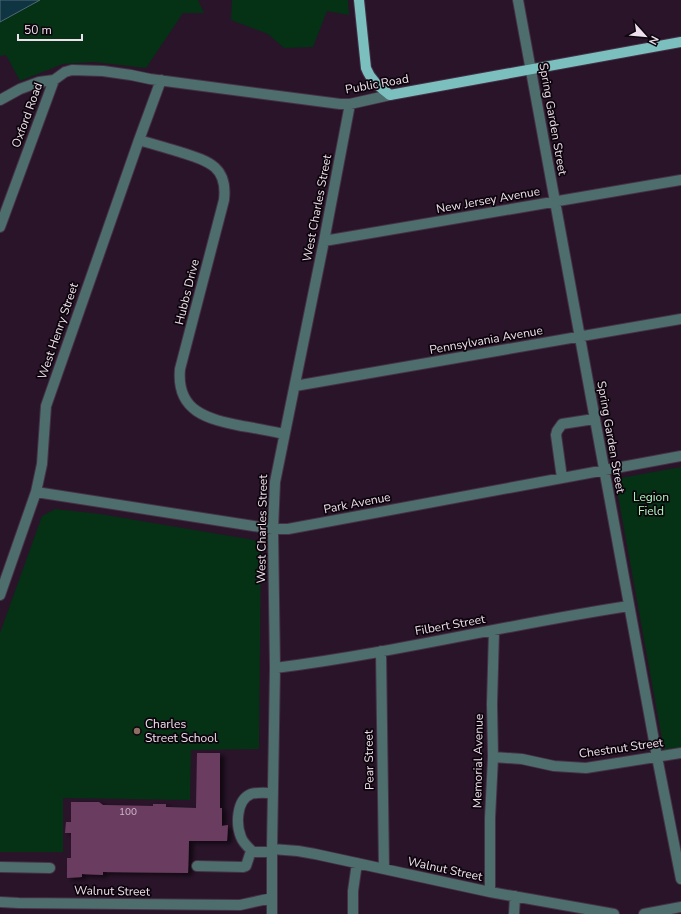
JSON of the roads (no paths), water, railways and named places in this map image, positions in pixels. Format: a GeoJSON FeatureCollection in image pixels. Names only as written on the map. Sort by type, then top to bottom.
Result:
{"type":"FeatureCollection","features":[{"type":"Feature","properties":{"kind":"main road"},"geometry":{"type":"LineString","coordinates":[[359,0],[366,68],[375,84],[390,95]]}},
{"type":"Feature","properties":{"kind":"main road","name":"Public Road"},"geometry":{"type":"LineString","coordinates":[[390,95],[681,42]]}},
{"type":"Feature","properties":{"kind":"street","name":"Spring Garden Street"},"geometry":{"type":"LineString","coordinates":[[518,0],[594,419],[681,879]]}},
{"type":"Feature","properties":{"kind":"street","name":"Public Road"},"geometry":{"type":"LineString","coordinates":[[0,100],[20,89],[33,84],[54,80],[65,72],[72,70],[103,71],[323,102],[350,104],[390,95]]}},
{"type":"Feature","properties":{"kind":"street","name":"Oxford Road"},"geometry":{"type":"LineString","coordinates":[[0,227],[54,80]]}},
{"type":"Feature","properties":{"kind":"street","name":"West Henry Street"},"geometry":{"type":"LineString","coordinates":[[0,595],[36,492],[42,464],[46,406],[161,80]]}},
{"type":"Feature","properties":{"kind":"street","name":"West Charles Street"},"geometry":{"type":"LineString","coordinates":[[272,914],[275,668],[273,529],[275,482],[350,104]]}},
{"type":"Feature","properties":{"kind":"street","name":"Hubbs Drive"},"geometry":{"type":"LineString","coordinates":[[139,140],[209,162],[220,172],[224,182],[224,200],[180,369],[179,381],[181,391],[192,407],[207,417],[218,421],[284,434]]}},
{"type":"Feature","properties":{"kind":"street","name":"New Jersey Avenue"},"geometry":{"type":"LineString","coordinates":[[324,241],[681,180]]}},
{"type":"Feature","properties":{"kind":"street","name":"Pennsylvania Avenue"},"geometry":{"type":"LineString","coordinates":[[295,386],[681,319]]}},
{"type":"Feature","properties":{"kind":"street"},"geometry":{"type":"LineString","coordinates":[[562,478],[557,431],[562,424],[594,419]]}},
{"type":"Feature","properties":{"kind":"street","name":"Park Avenue"},"geometry":{"type":"LineString","coordinates":[[36,492],[273,529],[288,529],[681,456]]}},
{"type":"Feature","properties":{"kind":"street","name":"Filbert Street"},"geometry":{"type":"LineString","coordinates":[[275,668],[344,658],[578,614],[629,606]]}},
{"type":"Feature","properties":{"kind":"street","name":"Memorial Avenue"},"geometry":{"type":"LineString","coordinates":[[490,892],[494,631]]}},
{"type":"Feature","properties":{"kind":"street","name":"Pear Street"},"geometry":{"type":"LineString","coordinates":[[381,651],[384,869]]}},
{"type":"Feature","properties":{"kind":"street","name":"Chestnut Street"},"geometry":{"type":"LineString","coordinates":[[493,757],[579,768],[657,757],[681,752]]}},
{"type":"Feature","properties":{"kind":"street"},"geometry":{"type":"LineString","coordinates":[[197,866],[246,866],[250,854],[253,852],[241,838],[239,831],[239,814],[241,805],[243,800],[250,794],[273,793]]}},
{"type":"Feature","properties":{"kind":"street","name":"Walnut Street"},"geometry":{"type":"LineString","coordinates":[[253,852],[298,851],[490,892],[614,914]]}},
{"type":"Feature","properties":{"kind":"street"},"geometry":{"type":"LineString","coordinates":[[353,914],[353,891],[357,863]]}},
{"type":"Feature","properties":{"kind":"street"},"geometry":{"type":"LineString","coordinates":[[0,867],[50,868]]}},
{"type":"Feature","properties":{"kind":"street"},"geometry":{"type":"LineString","coordinates":[[514,914],[516,896]]}},
{"type":"Feature","properties":{"kind":"street","name":"Walnut Street"},"geometry":{"type":"LineString","coordinates":[[0,902],[240,905],[272,898]]}},
{"type":"Feature","properties":{"kind":"street"},"geometry":{"type":"LineString","coordinates":[[644,914],[681,907]]}},
{"type":"Feature","properties":{"kind":"water"},"geometry":{"type":"Polygon","coordinates":[[[0,0],[40,0],[0,22],[0,0]]]}},
{"type":"Feature","properties":{"kind":"place","name":"Charles Street School"},"geometry":{"type":"Point","coordinates":[137,731]}},
{"type":"Feature","properties":{"kind":"park label","name":"Legion Field"},"geometry":{"type":"Point","coordinates":[651,504]}}]}
